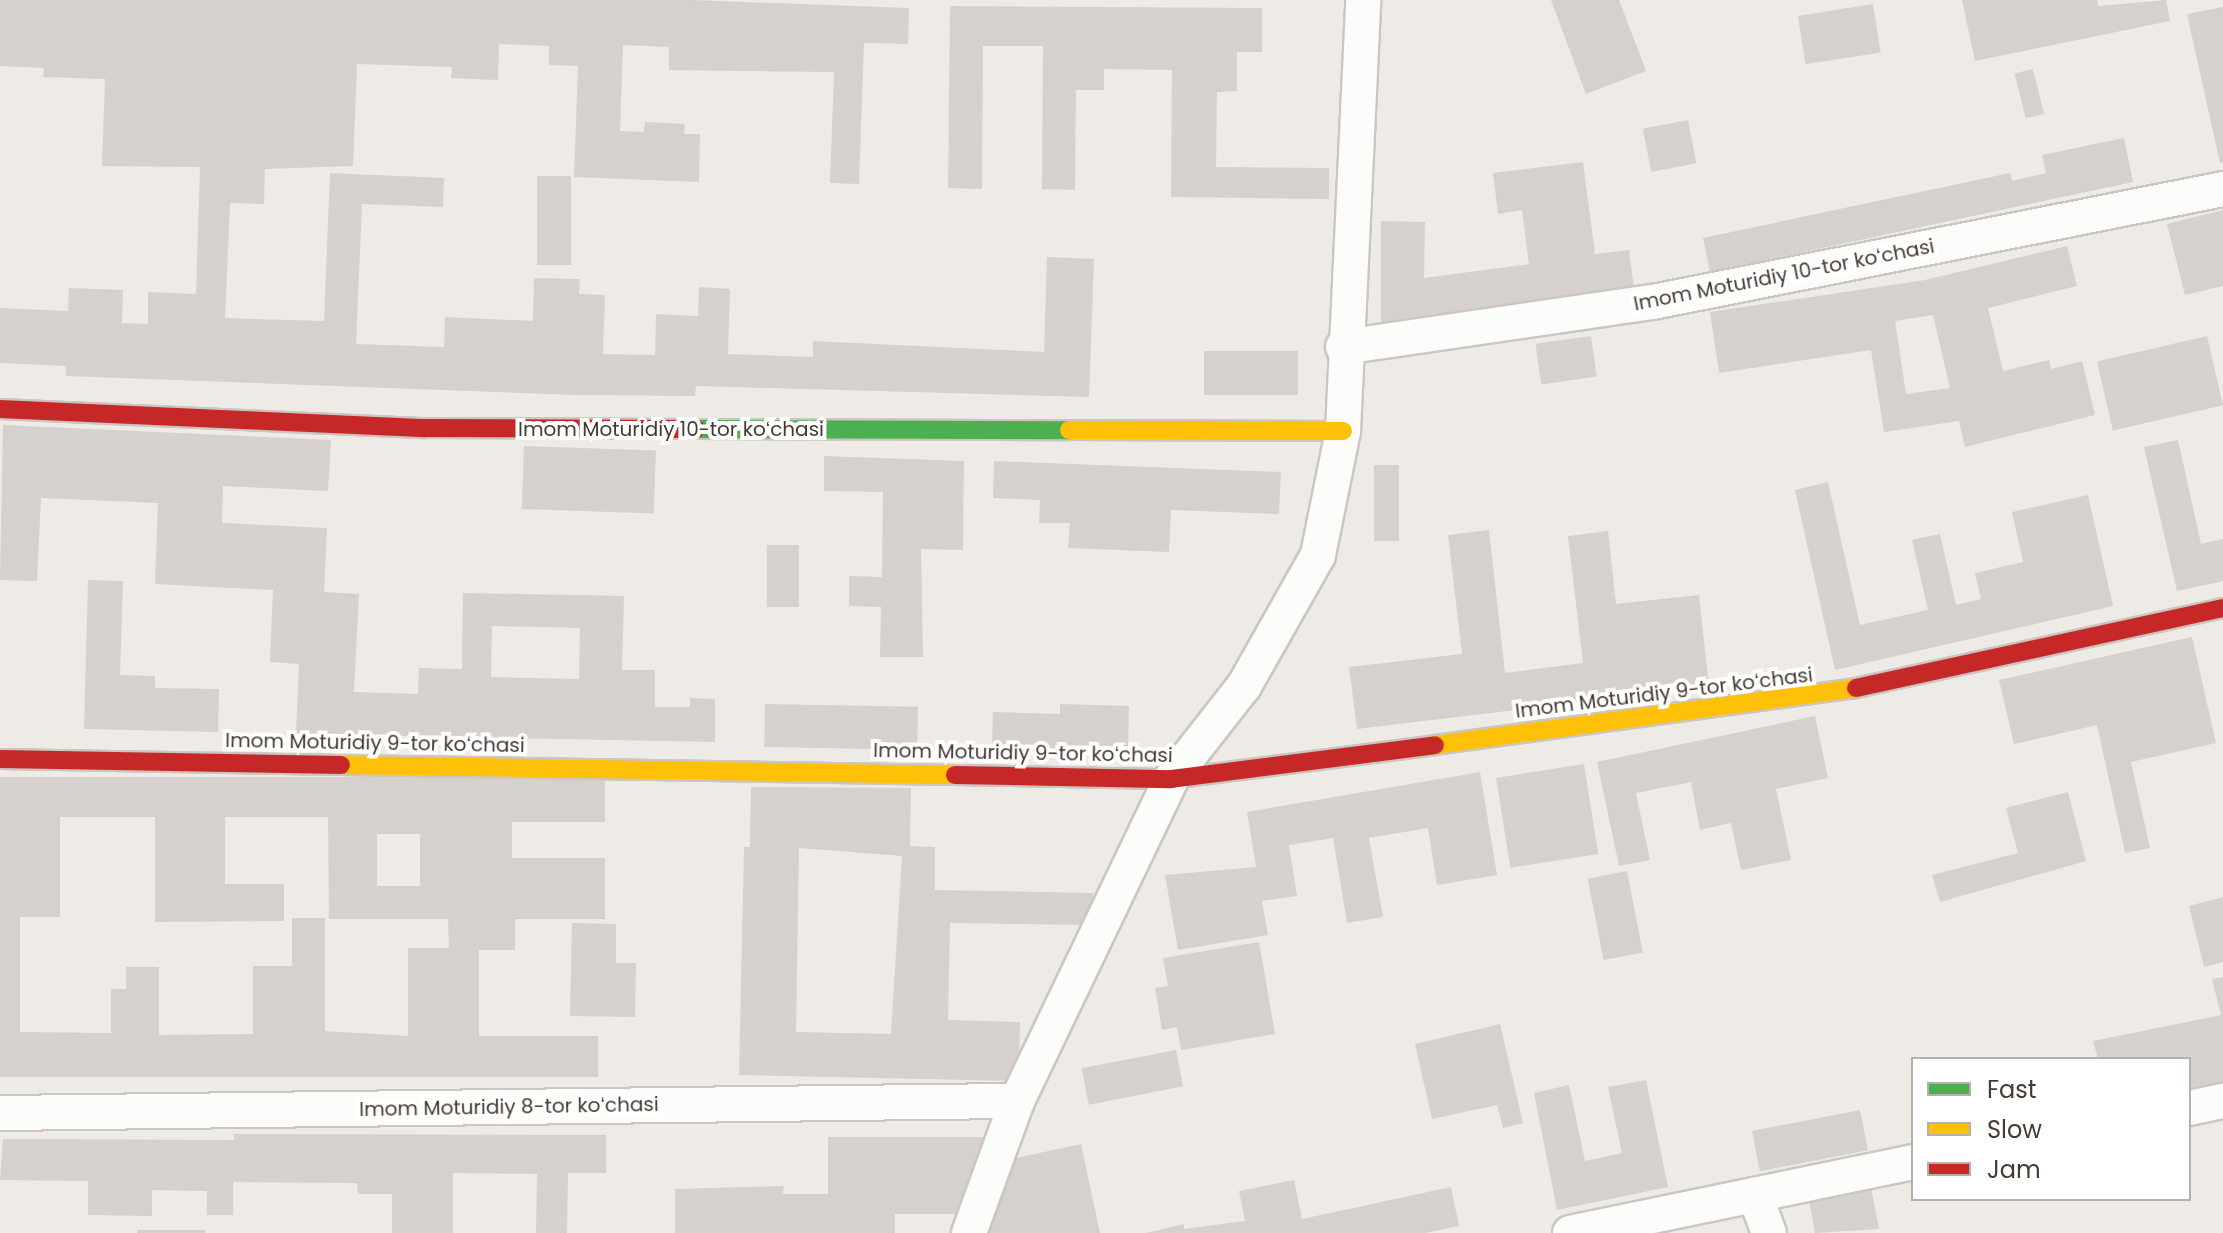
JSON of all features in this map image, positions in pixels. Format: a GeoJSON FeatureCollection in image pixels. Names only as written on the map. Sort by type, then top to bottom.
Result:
{"type":"FeatureCollection","features":[{"type":"Feature","properties":{"kind":"street"},"geometry":{"type":"LineString","coordinates":[[969,1233],[1017,1101],[1171,779],[1244,686],[1318,555],[1343,431],[1343,347],[1363,0]]}},
{"type":"Feature","properties":{"kind":"street","name":"Imom Moturidiy 10-tor koʻchasi"},"geometry":{"type":"LineString","coordinates":[[1343,347],[1653,302],[2223,189]]}},
{"type":"Feature","properties":{"kind":"street","name":"Imom Moturidiy 10-tor koʻchasi"},"geometry":{"type":"LineString","coordinates":[[0,409],[426,428],[1343,431]]}},
{"type":"Feature","properties":{"kind":"street","name":"Imom Moturidiy 9-tor koʻchasi"},"geometry":{"type":"LineString","coordinates":[[0,759],[1171,779],[1822,695],[2223,608]]}},
{"type":"Feature","properties":{"kind":"street","name":"Imom Moturidiy 8-tor koʻchasi"},"geometry":{"type":"LineString","coordinates":[[0,1113],[1017,1101]]}},
{"type":"Feature","properties":{"kind":"street"},"geometry":{"type":"LineString","coordinates":[[2191,1108],[2223,1101]]}},
{"type":"Feature","properties":{"kind":"street"},"geometry":{"type":"LineString","coordinates":[[1570,1233],[1911,1162]]}},
{"type":"Feature","properties":{"kind":"street"},"geometry":{"type":"LineString","coordinates":[[1755,1195],[1769,1233]]}},
{"type":"Feature","properties":{"kind":"building"},"geometry":{"type":"Polygon","coordinates":[[[0,0],[691,0],[909,8],[908,44],[864,43],[859,184],[830,183],[834,72],[669,70],[669,47],[623,45],[620,131],[644,132],[645,122],[685,124],[684,134],[700,134],[699,182],[574,177],[578,66],[549,65],[549,46],[499,44],[498,80],[451,78],[452,67],[357,64],[353,166],[265,169],[264,204],[230,203],[225,318],[324,321],[330,173],[444,178],[443,207],[362,204],[356,344],[444,347],[445,317],[533,321],[534,278],[580,279],[579,294],[605,295],[603,354],[655,355],[656,314],[698,316],[699,287],[730,289],[728,354],[813,357],[813,341],[1044,352],[1047,257],[1094,259],[1089,397],[696,386],[695,396],[576,395],[66,376],[66,366],[0,363],[0,308],[68,311],[69,288],[123,290],[122,323],[148,324],[148,292],[196,294],[200,167],[102,166],[105,79],[43,77],[44,68],[0,66],[0,0]]]}},
{"type":"Feature","properties":{"kind":"building"},"geometry":{"type":"Polygon","coordinates":[[[1551,0],[1619,0],[1646,71],[1586,94],[1551,0]]]}},
{"type":"Feature","properties":{"kind":"building"},"geometry":{"type":"Polygon","coordinates":[[[1962,0],[2097,0],[2098,6],[2166,0],[2170,21],[1975,61],[1962,0]]]}},
{"type":"Feature","properties":{"kind":"building"},"geometry":{"type":"Polygon","coordinates":[[[1873,4],[1881,52],[1806,64],[1798,16],[1873,4]]]}},
{"type":"Feature","properties":{"kind":"building"},"geometry":{"type":"Polygon","coordinates":[[[950,6],[1262,8],[1262,52],[1237,52],[1237,91],[1217,92],[1216,167],[1329,168],[1329,199],[1171,197],[1172,70],[1104,69],[1104,90],[1076,90],[1075,190],[1042,189],[1043,46],[983,46],[982,189],[948,188],[950,6]]]}},
{"type":"Feature","properties":{"kind":"building"},"geometry":{"type":"Polygon","coordinates":[[[2223,7],[2223,162],[2220,163],[2187,14],[2223,7]]]}},
{"type":"Feature","properties":{"kind":"building"},"geometry":{"type":"Polygon","coordinates":[[[2033,69],[2044,114],[2026,118],[2015,74],[2033,69]]]}},
{"type":"Feature","properties":{"kind":"building"},"geometry":{"type":"Polygon","coordinates":[[[1688,120],[1696,163],[1651,172],[1643,129],[1688,120]]]}},
{"type":"Feature","properties":{"kind":"building"},"geometry":{"type":"Polygon","coordinates":[[[2124,138],[2133,182],[1710,272],[1703,238],[2010,173],[2012,181],[2046,173],[2042,155],[2124,138]]]}},
{"type":"Feature","properties":{"kind":"building"},"geometry":{"type":"Polygon","coordinates":[[[1583,162],[1595,254],[1629,250],[1634,288],[1381,325],[1381,221],[1425,222],[1424,278],[1529,264],[1522,210],[1498,214],[1493,173],[1583,162]]]}},
{"type":"Feature","properties":{"kind":"building"},"geometry":{"type":"Polygon","coordinates":[[[537,176],[571,176],[571,265],[537,265],[537,176]]]}},
{"type":"Feature","properties":{"kind":"building"},"geometry":{"type":"Polygon","coordinates":[[[2223,210],[2223,286],[2185,295],[2167,224],[2223,210]]]}},
{"type":"Feature","properties":{"kind":"building"},"geometry":{"type":"Polygon","coordinates":[[[2067,246],[2077,286],[1988,308],[2003,371],[2049,360],[2051,369],[2082,361],[2095,415],[1965,447],[1959,421],[1884,432],[1871,350],[1719,373],[1710,312],[1925,280],[2067,246]],[[1933,315],[1895,321],[1906,394],[1950,388],[1933,315]]]}},
{"type":"Feature","properties":{"kind":"building"},"geometry":{"type":"Polygon","coordinates":[[[1591,336],[1597,377],[1541,384],[1536,344],[1591,336]]]}},
{"type":"Feature","properties":{"kind":"building"},"geometry":{"type":"Polygon","coordinates":[[[2207,336],[2223,405],[2113,431],[2097,361],[2207,336]]]}},
{"type":"Feature","properties":{"kind":"building"},"geometry":{"type":"Polygon","coordinates":[[[1204,351],[1298,351],[1298,395],[1204,395],[1204,351]]]}},
{"type":"Feature","properties":{"kind":"building"},"geometry":{"type":"Polygon","coordinates":[[[3,425],[331,440],[328,491],[223,486],[222,523],[327,528],[324,592],[359,594],[354,692],[418,694],[419,668],[462,669],[463,593],[624,596],[622,670],[655,670],[655,707],[690,707],[690,698],[715,699],[715,742],[296,734],[299,664],[270,662],[273,590],[155,584],[158,503],[41,498],[37,581],[0,580],[3,425]],[[492,626],[491,677],[579,679],[580,628],[492,626]]]}},
{"type":"Feature","properties":{"kind":"building"},"geometry":{"type":"Polygon","coordinates":[[[2178,440],[2201,544],[2223,539],[2223,581],[2177,591],[2144,447],[2178,440]]]}},
{"type":"Feature","properties":{"kind":"building"},"geometry":{"type":"Polygon","coordinates":[[[524,446],[656,451],[654,514],[522,509],[524,446]]]}},
{"type":"Feature","properties":{"kind":"building"},"geometry":{"type":"Polygon","coordinates":[[[824,456],[964,461],[963,550],[921,549],[923,657],[880,657],[881,607],[849,606],[849,576],[882,577],[883,492],[824,491],[824,456]]]}},
{"type":"Feature","properties":{"kind":"building"},"geometry":{"type":"Polygon","coordinates":[[[994,461],[1281,472],[1279,514],[1171,510],[1169,552],[1068,548],[1070,523],[1039,523],[1040,500],[993,498],[994,461]]]}},
{"type":"Feature","properties":{"kind":"building"},"geometry":{"type":"Polygon","coordinates":[[[1374,465],[1399,465],[1399,541],[1374,541],[1374,465]]]}},
{"type":"Feature","properties":{"kind":"building"},"geometry":{"type":"Polygon","coordinates":[[[1828,482],[1860,625],[1928,610],[1912,540],[1940,534],[1956,605],[1981,599],[1975,573],[2023,562],[2012,512],[2088,495],[2113,606],[1835,670],[1795,490],[1828,482]]]}},
{"type":"Feature","properties":{"kind":"building"},"geometry":{"type":"Polygon","coordinates":[[[1489,530],[1505,673],[1583,663],[1568,536],[1608,531],[1616,604],[1699,595],[1709,687],[1357,729],[1349,667],[1462,654],[1448,535],[1489,530]]]}},
{"type":"Feature","properties":{"kind":"building"},"geometry":{"type":"Polygon","coordinates":[[[767,545],[799,545],[799,607],[767,607],[767,545]]]}},
{"type":"Feature","properties":{"kind":"building"},"geometry":{"type":"Polygon","coordinates":[[[88,580],[123,581],[120,675],[155,676],[155,688],[219,689],[218,732],[84,729],[88,580]]]}},
{"type":"Feature","properties":{"kind":"building"},"geometry":{"type":"Polygon","coordinates":[[[2192,637],[2216,743],[2131,762],[2150,848],[2125,853],[2097,725],[2014,744],[1999,680],[2192,637]]]}},
{"type":"Feature","properties":{"kind":"building"},"geometry":{"type":"Polygon","coordinates":[[[765,704],[918,707],[917,750],[764,747],[765,704]]]}},
{"type":"Feature","properties":{"kind":"building"},"geometry":{"type":"Polygon","coordinates":[[[1060,704],[1129,706],[1128,751],[992,747],[993,712],[1060,714],[1060,704]]]}},
{"type":"Feature","properties":{"kind":"building"},"geometry":{"type":"Polygon","coordinates":[[[1815,716],[1828,778],[1776,789],[1791,860],[1741,870],[1731,823],[1700,830],[1691,782],[1636,793],[1650,860],[1619,866],[1597,762],[1815,716]]]}},
{"type":"Feature","properties":{"kind":"building"},"geometry":{"type":"Polygon","coordinates":[[[1584,764],[1598,854],[1510,868],[1496,778],[1584,764]]]}},
{"type":"Feature","properties":{"kind":"building"},"geometry":{"type":"Polygon","coordinates":[[[1480,772],[1497,875],[1437,885],[1428,828],[1369,838],[1383,917],[1347,923],[1333,838],[1289,845],[1297,896],[1262,901],[1268,935],[1178,950],[1165,875],[1256,867],[1247,812],[1480,772]]]}},
{"type":"Feature","properties":{"kind":"building"},"geometry":{"type":"Polygon","coordinates":[[[0,777],[605,777],[605,822],[512,822],[512,858],[605,858],[605,919],[515,919],[515,950],[479,950],[479,1036],[598,1036],[598,1077],[0,1077],[0,777]],[[60,817],[60,917],[20,917],[20,1032],[111,1033],[111,989],[126,989],[126,967],[159,967],[159,1035],[253,1034],[253,966],[292,966],[292,918],[325,918],[325,1031],[408,1036],[408,948],[449,948],[448,919],[329,919],[328,817],[225,817],[225,884],[284,884],[284,921],[155,922],[155,817],[60,817]],[[377,834],[377,886],[420,886],[420,834],[377,834]]]}},
{"type":"Feature","properties":{"kind":"building"},"geometry":{"type":"Polygon","coordinates":[[[751,787],[911,788],[910,846],[935,847],[935,890],[1093,893],[1093,925],[950,923],[948,1020],[1020,1022],[1019,1081],[739,1075],[744,847],[750,847],[751,787]],[[799,848],[796,1032],[891,1034],[902,856],[799,848]]]}},
{"type":"Feature","properties":{"kind":"building"},"geometry":{"type":"Polygon","coordinates":[[[2068,792],[2086,861],[1940,902],[1932,875],[2018,853],[2006,808],[2068,792]]]}},
{"type":"Feature","properties":{"kind":"building"},"geometry":{"type":"Polygon","coordinates":[[[1627,871],[1643,952],[1604,960],[1588,879],[1627,871]]]}},
{"type":"Feature","properties":{"kind":"building"},"geometry":{"type":"Polygon","coordinates":[[[2223,897],[2223,962],[2204,967],[2189,906],[2223,897]]]}},
{"type":"Feature","properties":{"kind":"building"},"geometry":{"type":"Polygon","coordinates":[[[572,923],[616,924],[616,963],[636,963],[635,1017],[570,1016],[572,923]]]}},
{"type":"Feature","properties":{"kind":"building"},"geometry":{"type":"Polygon","coordinates":[[[1259,942],[1275,1034],[1181,1050],[1177,1027],[1162,1030],[1155,988],[1168,986],[1163,958],[1259,942]]]}},
{"type":"Feature","properties":{"kind":"building"},"geometry":{"type":"Polygon","coordinates":[[[2223,977],[2223,1083],[2191,1091],[2191,1057],[2097,1057],[2093,1041],[2221,1015],[2212,979],[2223,977]]]}},
{"type":"Feature","properties":{"kind":"building"},"geometry":{"type":"Polygon","coordinates":[[[1500,1024],[1523,1123],[1503,1128],[1497,1105],[1432,1119],[1415,1044],[1500,1024]]]}},
{"type":"Feature","properties":{"kind":"building"},"geometry":{"type":"Polygon","coordinates":[[[1176,1050],[1183,1086],[1089,1105],[1082,1068],[1176,1050]]]}},
{"type":"Feature","properties":{"kind":"building"},"geometry":{"type":"Polygon","coordinates":[[[1646,1080],[1668,1187],[1557,1210],[1534,1093],[1569,1085],[1585,1161],[1622,1153],[1608,1087],[1646,1080]]]}},
{"type":"Feature","properties":{"kind":"building"},"geometry":{"type":"Polygon","coordinates":[[[1860,1110],[1868,1150],[1760,1171],[1752,1131],[1860,1110]]]}},
{"type":"Feature","properties":{"kind":"building"},"geometry":{"type":"Polygon","coordinates":[[[234,1134],[606,1135],[606,1173],[568,1173],[567,1233],[536,1233],[537,1174],[453,1173],[453,1233],[392,1233],[392,1194],[358,1194],[357,1183],[233,1182],[233,1215],[207,1215],[207,1191],[152,1190],[152,1216],[88,1215],[88,1181],[0,1180],[3,1139],[234,1140],[234,1134]]]}},
{"type":"Feature","properties":{"kind":"building"},"geometry":{"type":"Polygon","coordinates":[[[828,1137],[986,1137],[968,1214],[895,1214],[895,1233],[675,1233],[675,1189],[784,1186],[783,1194],[828,1194],[828,1137]]]}},
{"type":"Feature","properties":{"kind":"building"},"geometry":{"type":"Polygon","coordinates":[[[1081,1144],[1100,1233],[982,1233],[1016,1158],[1081,1144]]]}},
{"type":"Feature","properties":{"kind":"building"},"geometry":{"type":"Polygon","coordinates":[[[1294,1180],[1302,1219],[1451,1187],[1459,1226],[1425,1233],[1146,1233],[1184,1224],[1184,1229],[1245,1221],[1239,1191],[1294,1180]]]}},
{"type":"Feature","properties":{"kind":"building"},"geometry":{"type":"Polygon","coordinates":[[[1870,1182],[1879,1229],[1815,1233],[1808,1194],[1870,1182]]]}},
{"type":"Feature","properties":{"kind":"building"},"geometry":{"type":"Polygon","coordinates":[[[137,1230],[205,1230],[205,1233],[137,1233],[137,1230]]]}},
{"type":"Feature","properties":{"kind":"traffic: fast"},"geometry":{"type":"LineString","coordinates":[[696,429],[1069,430]]}},
{"type":"Feature","properties":{"kind":"traffic: slow"},"geometry":{"type":"LineString","coordinates":[[1069,430],[1343,431]]}},
{"type":"Feature","properties":{"kind":"traffic: slow"},"geometry":{"type":"LineString","coordinates":[[1435,745],[1856,688]]}},
{"type":"Feature","properties":{"kind":"traffic: slow"},"geometry":{"type":"LineString","coordinates":[[341,765],[955,775]]}},
{"type":"Feature","properties":{"kind":"traffic: jam"},"geometry":{"type":"LineString","coordinates":[[0,409],[426,428],[696,429]]}},
{"type":"Feature","properties":{"kind":"traffic: jam"},"geometry":{"type":"LineString","coordinates":[[1856,688],[2223,608]]}},
{"type":"Feature","properties":{"kind":"traffic: jam"},"geometry":{"type":"LineString","coordinates":[[955,775],[1171,779],[1435,745]]}},
{"type":"Feature","properties":{"kind":"traffic: jam"},"geometry":{"type":"LineString","coordinates":[[0,759],[341,765]]}}]}
